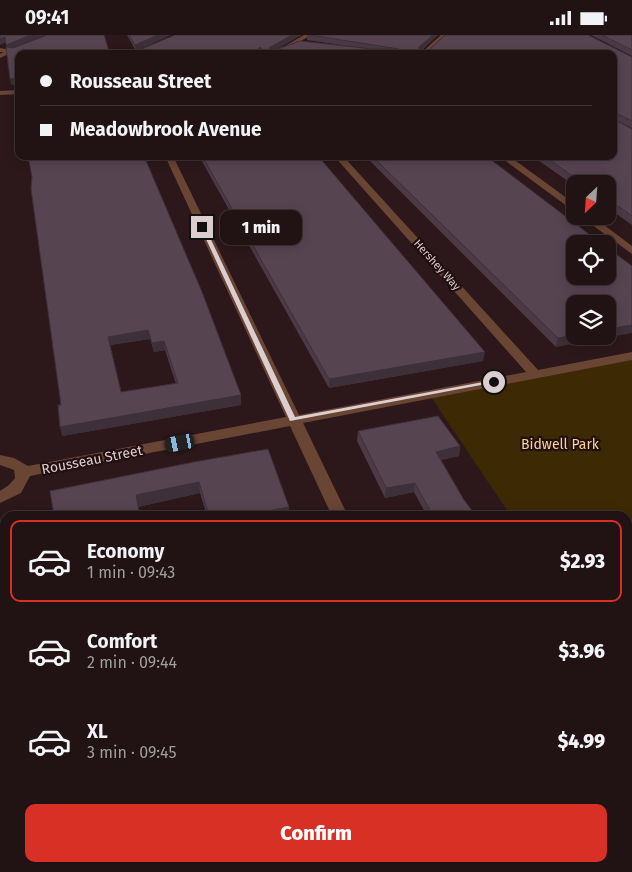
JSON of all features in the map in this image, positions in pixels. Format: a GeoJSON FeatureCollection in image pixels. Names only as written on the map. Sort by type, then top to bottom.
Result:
{"type":"FeatureCollection","features":[{"type":"Feature","properties":{"kind":"street"},"geometry":{"type":"LineString","coordinates":[[145,50],[180,35]]}},
{"type":"Feature","properties":{"kind":"street"},"geometry":{"type":"LineString","coordinates":[[281,50],[308,35]]}},
{"type":"Feature","properties":{"kind":"street"},"geometry":{"type":"LineString","coordinates":[[428,50],[445,35]]}},
{"type":"Feature","properties":{"kind":"street"},"geometry":{"type":"LineString","coordinates":[[296,42],[314,44]]}},
{"type":"Feature","properties":{"kind":"street"},"geometry":{"type":"LineString","coordinates":[[0,56],[21,48]]}},
{"type":"Feature","properties":{"kind":"street"},"geometry":{"type":"LineString","coordinates":[[0,50],[12,51]]}},
{"type":"Feature","properties":{"kind":"street"},"geometry":{"type":"LineString","coordinates":[[0,93],[15,92]]}},
{"type":"Feature","properties":{"kind":"street"},"geometry":{"type":"LineString","coordinates":[[171,160],[338,511]]}},
{"type":"Feature","properties":{"kind":"street","name":"Hershey Way"},"geometry":{"type":"LineString","coordinates":[[342,160],[535,374]]}},
{"type":"Feature","properties":{"kind":"street"},"geometry":{"type":"LineString","coordinates":[[508,160],[566,202]]}},
{"type":"Feature","properties":{"kind":"street"},"geometry":{"type":"LineString","coordinates":[[597,225],[632,251]]}},
{"type":"Feature","properties":{"kind":"street","name":"Rousseau Street"},"geometry":{"type":"LineString","coordinates":[[23,472],[49,469],[293,420],[632,356]]}},
{"type":"Feature","properties":{"kind":"street"},"geometry":{"type":"LineString","coordinates":[[0,460],[16,463],[23,472],[20,484],[0,498]]}},
{"type":"Feature","properties":{"kind":"green space","name":"Bidwell Park"},"geometry":{"type":"Polygon","coordinates":[[[632,356],[632,511],[508,511],[429,394],[632,356]]]}},
{"type":"Feature","properties":{"kind":"building"},"geometry":{"type":"Polygon","coordinates":[[[0,35],[31,35],[6,45],[5,37],[0,39],[0,35]]]}},
{"type":"Feature","properties":{"kind":"building"},"geometry":{"type":"Polygon","coordinates":[[[47,35],[104,35],[109,50],[15,50],[15,78],[10,79],[6,47],[13,48],[47,35]]]}},
{"type":"Feature","properties":{"kind":"building"},"geometry":{"type":"Polygon","coordinates":[[[129,35],[158,35],[135,45],[129,35]]]}},
{"type":"Feature","properties":{"kind":"building"},"geometry":{"type":"Polygon","coordinates":[[[175,35],[292,35],[269,48],[275,50],[263,50],[260,47],[257,50],[139,50],[175,35]]]}},
{"type":"Feature","properties":{"kind":"building"},"geometry":{"type":"Polygon","coordinates":[[[310,35],[433,35],[419,47],[419,50],[275,50],[300,41],[372,49],[399,49],[310,35]]]}},
{"type":"Feature","properties":{"kind":"building"},"geometry":{"type":"Polygon","coordinates":[[[445,35],[588,35],[632,57],[632,121],[617,114],[617,50],[429,50],[445,35]]]}},
{"type":"Feature","properties":{"kind":"building"},"geometry":{"type":"Polygon","coordinates":[[[602,35],[632,35],[632,50],[602,35]]]}},
{"type":"Feature","properties":{"kind":"building"},"geometry":{"type":"Polygon","coordinates":[[[617,121],[632,129],[632,216],[616,205],[616,175],[571,175],[550,160],[617,160],[617,121]]]}},
{"type":"Feature","properties":{"kind":"building"},"geometry":{"type":"Polygon","coordinates":[[[29,160],[146,160],[202,292],[241,395],[60,427],[58,405],[61,405],[31,189],[32,177],[29,160]],[[148,330],[108,337],[121,392],[178,383],[164,341],[152,343],[148,330]]]}},
{"type":"Feature","properties":{"kind":"building"},"geometry":{"type":"Polygon","coordinates":[[[204,160],[321,160],[485,352],[329,379],[204,160]]]}},
{"type":"Feature","properties":{"kind":"building"},"geometry":{"type":"Polygon","coordinates":[[[376,160],[491,160],[566,217],[566,225],[577,225],[590,235],[566,235],[566,285],[616,285],[616,254],[632,266],[632,325],[616,328],[616,295],[566,295],[566,337],[558,338],[376,160]]]}},
{"type":"Feature","properties":{"kind":"building"},"geometry":{"type":"Polygon","coordinates":[[[438,416],[460,446],[436,452],[472,511],[430,511],[415,483],[386,488],[358,431],[438,416]]]}},
{"type":"Feature","properties":{"kind":"building"},"geometry":{"type":"Polygon","coordinates":[[[268,449],[289,507],[272,511],[208,511],[199,482],[136,495],[139,511],[53,511],[50,491],[268,449]]]}},
{"type":"Feature","properties":{"kind":"route"},"geometry":{"type":"LineString","coordinates":[[202,227],[293,420],[494,382]]}}]}
